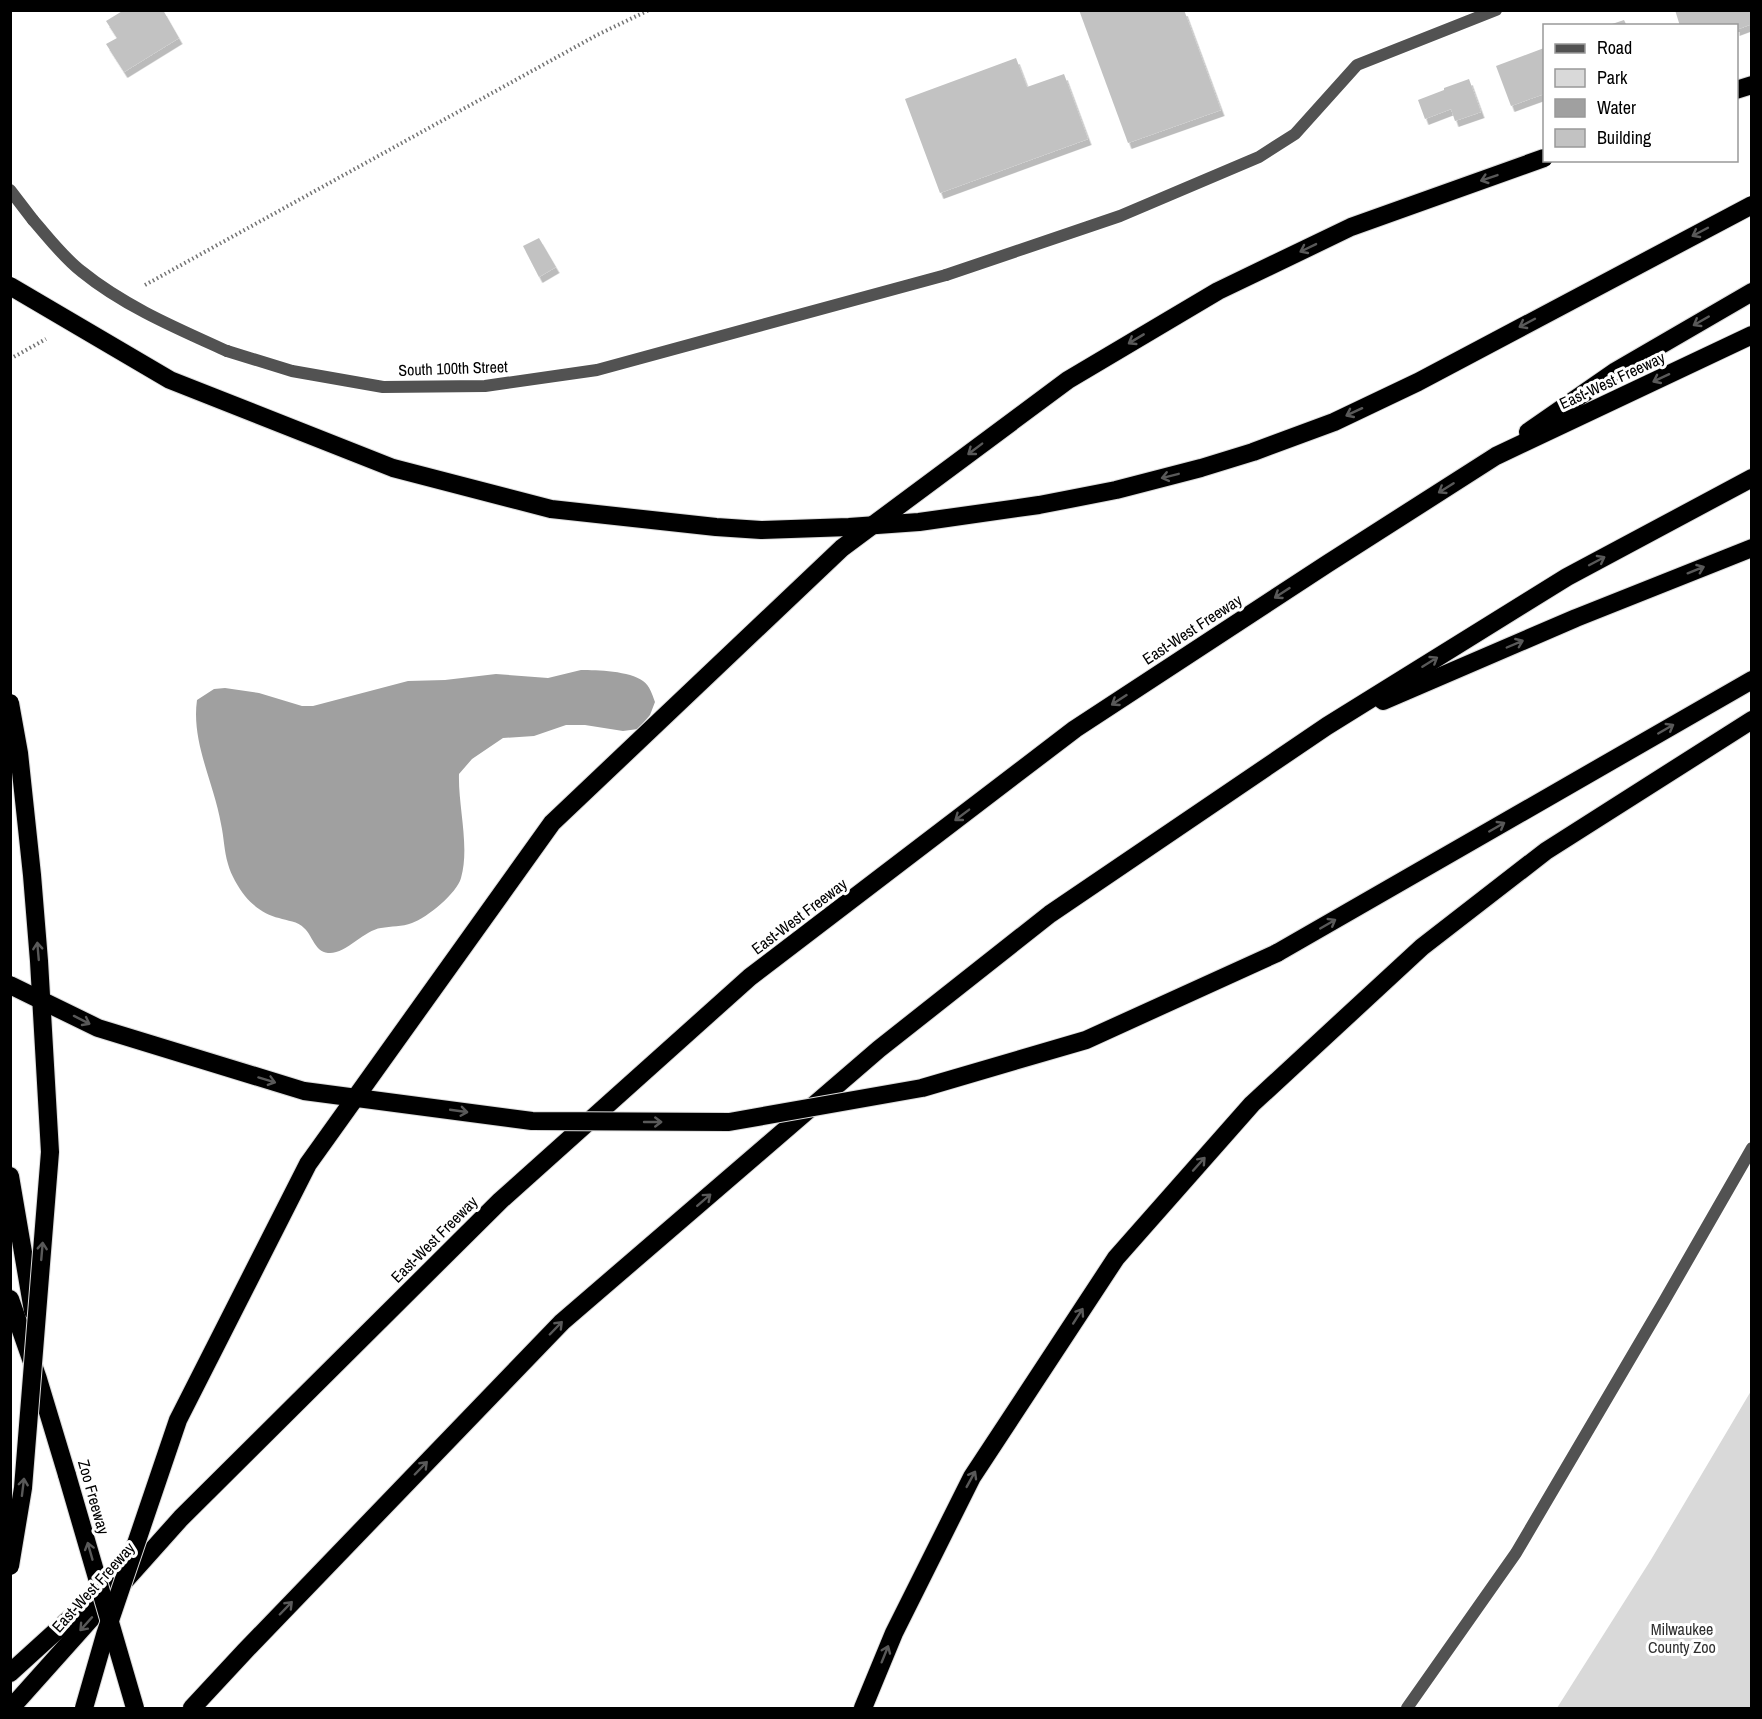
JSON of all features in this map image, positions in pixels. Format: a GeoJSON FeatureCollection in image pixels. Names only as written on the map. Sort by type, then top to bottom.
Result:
{"type":"FeatureCollection","features":[{"type":"Feature","properties":{"kind":"highway"},"geometry":{"type":"LineString","coordinates":[[84,1708],[105,1635],[178,1420],[308,1164],[552,823],[842,548],[1068,380],[1218,291],[1351,227],[1543,159]]}},
{"type":"Feature","properties":{"kind":"highway"},"geometry":{"type":"LineString","coordinates":[[10,286],[170,380],[393,468],[551,509],[761,530],[830,528],[919,522],[1039,505],[1126,487],[1253,452],[1334,422],[1418,381],[1752,205]]}},
{"type":"Feature","properties":{"kind":"highway"},"geometry":{"type":"LineString","coordinates":[[1496,456],[1569,402],[1616,371],[1752,292]]}},
{"type":"Feature","properties":{"kind":"highway","name":"East-West Freeway"},"geometry":{"type":"LineString","coordinates":[[11,1708],[181,1518],[500,1201],[750,977],[1075,729],[1308,576],[1496,456],[1752,335]]}},
{"type":"Feature","properties":{"kind":"highway"},"geometry":{"type":"LineString","coordinates":[[192,1708],[562,1322],[879,1049],[1050,914],[1326,726],[1567,577],[1752,478]]}},
{"type":"Feature","properties":{"kind":"highway"},"geometry":{"type":"LineString","coordinates":[[1326,726],[1576,618],[1752,548]]}},
{"type":"Feature","properties":{"kind":"highway"},"geometry":{"type":"LineString","coordinates":[[10,985],[98,1028],[304,1091],[532,1121],[729,1122],[922,1088],[1086,1040],[1277,953],[1752,680]]}},
{"type":"Feature","properties":{"kind":"highway"},"geometry":{"type":"LineString","coordinates":[[10,703],[20,762],[32,875],[50,1152],[23,1488],[10,1566]]}},
{"type":"Feature","properties":{"kind":"highway"},"geometry":{"type":"LineString","coordinates":[[863,1708],[894,1633],[972,1477],[1116,1258],[1252,1104],[1422,947],[1546,851],[1752,720]]}},
{"type":"Feature","properties":{"kind":"highway"},"geometry":{"type":"LineString","coordinates":[[10,1176],[32,1298],[38,1379]]}},
{"type":"Feature","properties":{"kind":"highway","name":"Zoo Freeway"},"geometry":{"type":"LineString","coordinates":[[10,1299],[68,1475],[135,1708]]}},
{"type":"Feature","properties":{"kind":"highway"},"geometry":{"type":"LineString","coordinates":[[10,1673],[181,1518]]}},
{"type":"Feature","properties":{"kind":"highway"},"geometry":{"type":"LineString","coordinates":[[202,1708],[245,1651]]}},
{"type":"Feature","properties":{"kind":"street","name":"South 100th Street"},"geometry":{"type":"LineString","coordinates":[[10,190],[33,220],[79,270],[122,300],[163,322],[227,351],[292,371],[383,387],[485,387],[597,370],[946,275],[1120,216],[1259,157],[1295,134],[1357,65],[1496,10]]}},
{"type":"Feature","properties":{"kind":"street"},"geometry":{"type":"LineString","coordinates":[[1407,1708],[1516,1553],[1752,1148]]}},
{"type":"Feature","properties":{"kind":"path"},"geometry":{"type":"LineString","coordinates":[[136,290],[597,35],[649,10]]}},
{"type":"Feature","properties":{"kind":"path"},"geometry":{"type":"LineString","coordinates":[[10,359],[52,336]]}},
{"type":"Feature","properties":{"kind":"green space","name":"Milwaukee County Zoo"},"geometry":{"type":"Polygon","coordinates":[[[1751,1391],[1751,1708],[1557,1708],[1652,1558],[1751,1391]]]}},
{"type":"Feature","properties":{"kind":"water"},"geometry":{"type":"Polygon","coordinates":[[[581,670],[622,673],[643,681],[655,702],[650,715],[638,729],[623,731],[585,725],[566,725],[534,736],[503,738],[472,759],[459,774],[464,840],[461,878],[448,898],[425,916],[408,924],[375,930],[341,950],[328,953],[323,952],[317,946],[302,926],[260,910],[240,889],[228,864],[218,809],[197,731],[197,700],[214,689],[225,688],[259,693],[302,706],[313,706],[408,681],[445,680],[496,674],[548,678],[581,670]]]}},
{"type":"Feature","properties":{"kind":"building"},"geometry":{"type":"Polygon","coordinates":[[[124,10],[163,10],[179,38],[124,72],[106,44],[117,38],[106,21],[124,10]]]}},
{"type":"Feature","properties":{"kind":"building"},"geometry":{"type":"Polygon","coordinates":[[[1079,10],[1184,10],[1221,110],[1128,143],[1079,10]]]}},
{"type":"Feature","properties":{"kind":"building"},"geometry":{"type":"Polygon","coordinates":[[[1675,10],[1752,10],[1752,24],[1738,29],[1738,24],[1679,24],[1675,10]]]}},
{"type":"Feature","properties":{"kind":"building"},"geometry":{"type":"Polygon","coordinates":[[[1624,20],[1626,24],[1612,24],[1624,20]]]}},
{"type":"Feature","properties":{"kind":"building"},"geometry":{"type":"Polygon","coordinates":[[[1543,48],[1543,94],[1511,106],[1496,66],[1543,48]]]}},
{"type":"Feature","properties":{"kind":"building"},"geometry":{"type":"Polygon","coordinates":[[[1016,58],[1027,87],[1064,74],[1088,139],[940,193],[905,99],[1016,58]]]}},
{"type":"Feature","properties":{"kind":"building"},"geometry":{"type":"Polygon","coordinates":[[[1469,79],[1481,112],[1455,121],[1451,109],[1425,119],[1418,100],[1469,79]]]}},
{"type":"Feature","properties":{"kind":"building"},"geometry":{"type":"Polygon","coordinates":[[[539,238],[556,267],[539,277],[523,246],[539,238]]]}}]}
